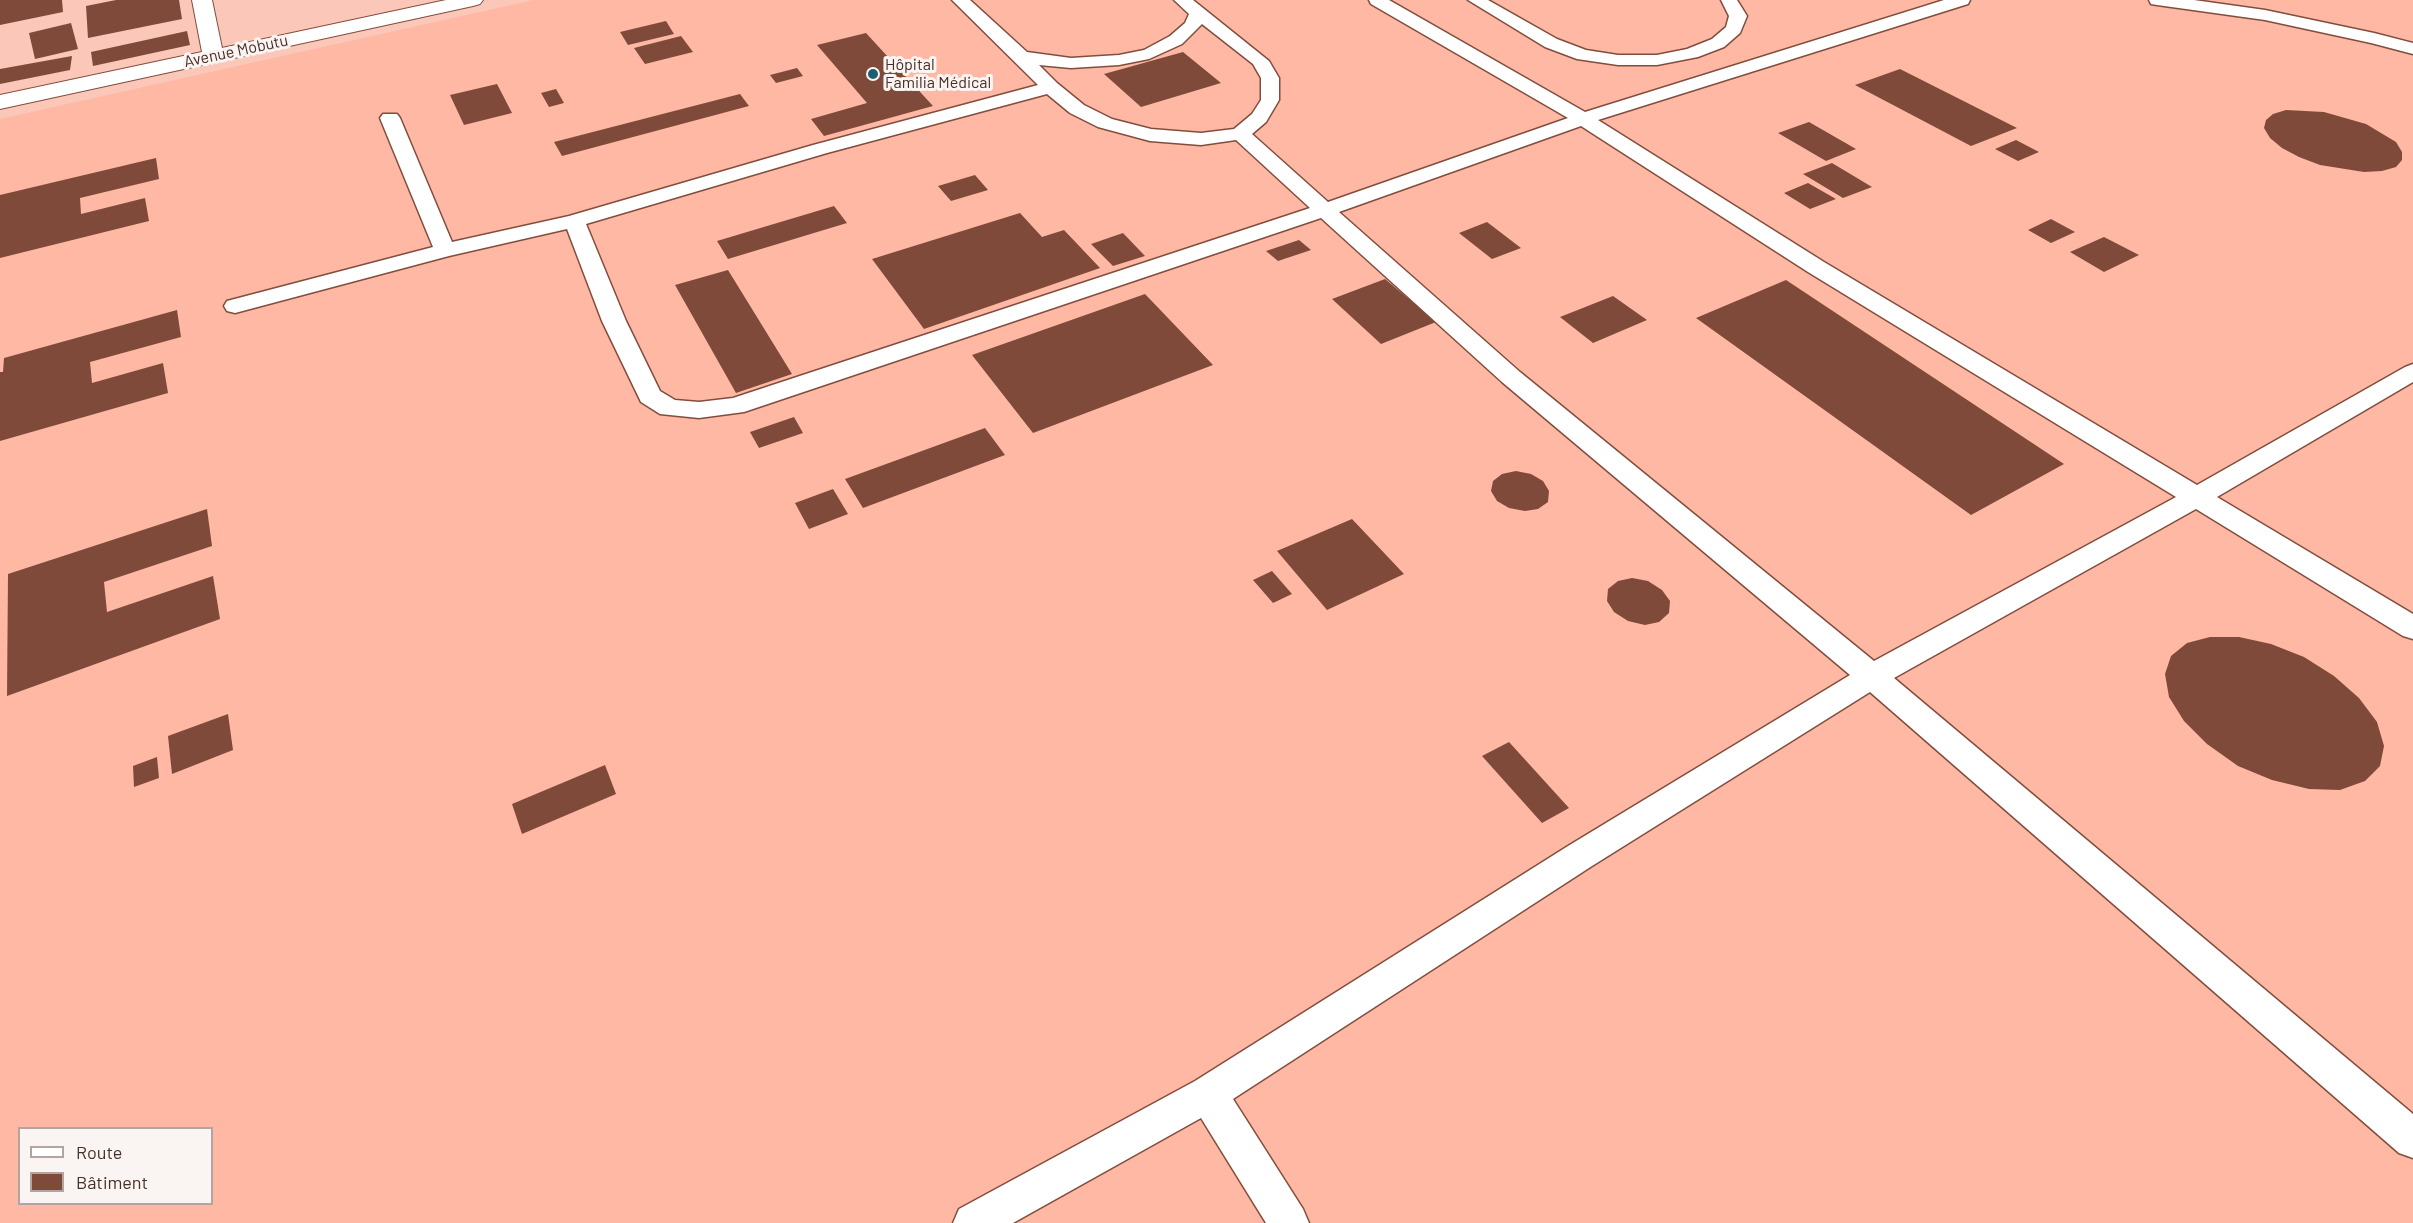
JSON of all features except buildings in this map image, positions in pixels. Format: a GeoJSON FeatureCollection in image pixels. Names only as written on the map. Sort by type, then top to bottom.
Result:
{"type":"FeatureCollection","features":[{"type":"Feature","properties":{"kind":"street"},"geometry":{"type":"LineString","coordinates":[[202,0],[213,56]]}},
{"type":"Feature","properties":{"kind":"street","name":"Avenue Mobutu"},"geometry":{"type":"LineString","coordinates":[[0,102],[213,56],[407,8],[473,0]]}},
{"type":"Feature","properties":{"kind":"lane"},"geometry":{"type":"LineString","coordinates":[[960,0],[1077,110],[1105,123],[1150,135],[1201,139],[1240,134],[1259,118],[1269,99],[1270,78],[1260,61],[1182,0]]}},
{"type":"Feature","properties":{"kind":"lane"},"geometry":{"type":"LineString","coordinates":[[1377,0],[1583,119],[1816,267],[2413,628]]}},
{"type":"Feature","properties":{"kind":"lane"},"geometry":{"type":"LineString","coordinates":[[1476,0],[1551,43],[1583,55],[1618,60],[1657,60],[1692,53],[1718,43],[1734,29],[1738,16],[1729,0]]}},
{"type":"Feature","properties":{"kind":"lane"},"geometry":{"type":"LineString","coordinates":[[574,221],[614,321],[650,396],[669,408],[699,410],[735,406],[1532,140],[1583,119],[1959,0]]}},
{"type":"Feature","properties":{"kind":"lane"},"geometry":{"type":"LineString","coordinates":[[2157,0],[2265,15],[2374,38],[2413,50]]}},
{"type":"Feature","properties":{"kind":"lane"},"geometry":{"type":"LineString","coordinates":[[1022,57],[1071,63],[1119,60],[1149,54],[1176,40],[1193,25],[1198,12]]}},
{"type":"Feature","properties":{"kind":"lane"},"geometry":{"type":"LineString","coordinates":[[235,306],[445,250],[574,221],[820,149],[1050,87]]}},
{"type":"Feature","properties":{"kind":"lane"},"geometry":{"type":"LineString","coordinates":[[390,118],[445,250]]}},
{"type":"Feature","properties":{"kind":"lane"},"geometry":{"type":"LineString","coordinates":[[1240,134],[1510,377],[1872,676],[2413,1139]]}},
{"type":"Feature","properties":{"kind":"lane"},"geometry":{"type":"LineString","coordinates":[[973,1223],[1208,1094],[1580,856],[1872,676],[2196,497],[2413,372]]}},
{"type":"Feature","properties":{"kind":"lane"},"geometry":{"type":"LineString","coordinates":[[1208,1094],[1289,1223]]}},
{"type":"Feature","properties":{"kind":"shaded area"},"geometry":{"type":"Polygon","coordinates":[[[534,0],[2413,0],[2413,1223],[0,1223],[0,119],[534,0]]]}},
{"type":"Feature","properties":{"kind":"place","name":"Hôpital Familia Médical"},"geometry":{"type":"Point","coordinates":[873,74]}}]}
